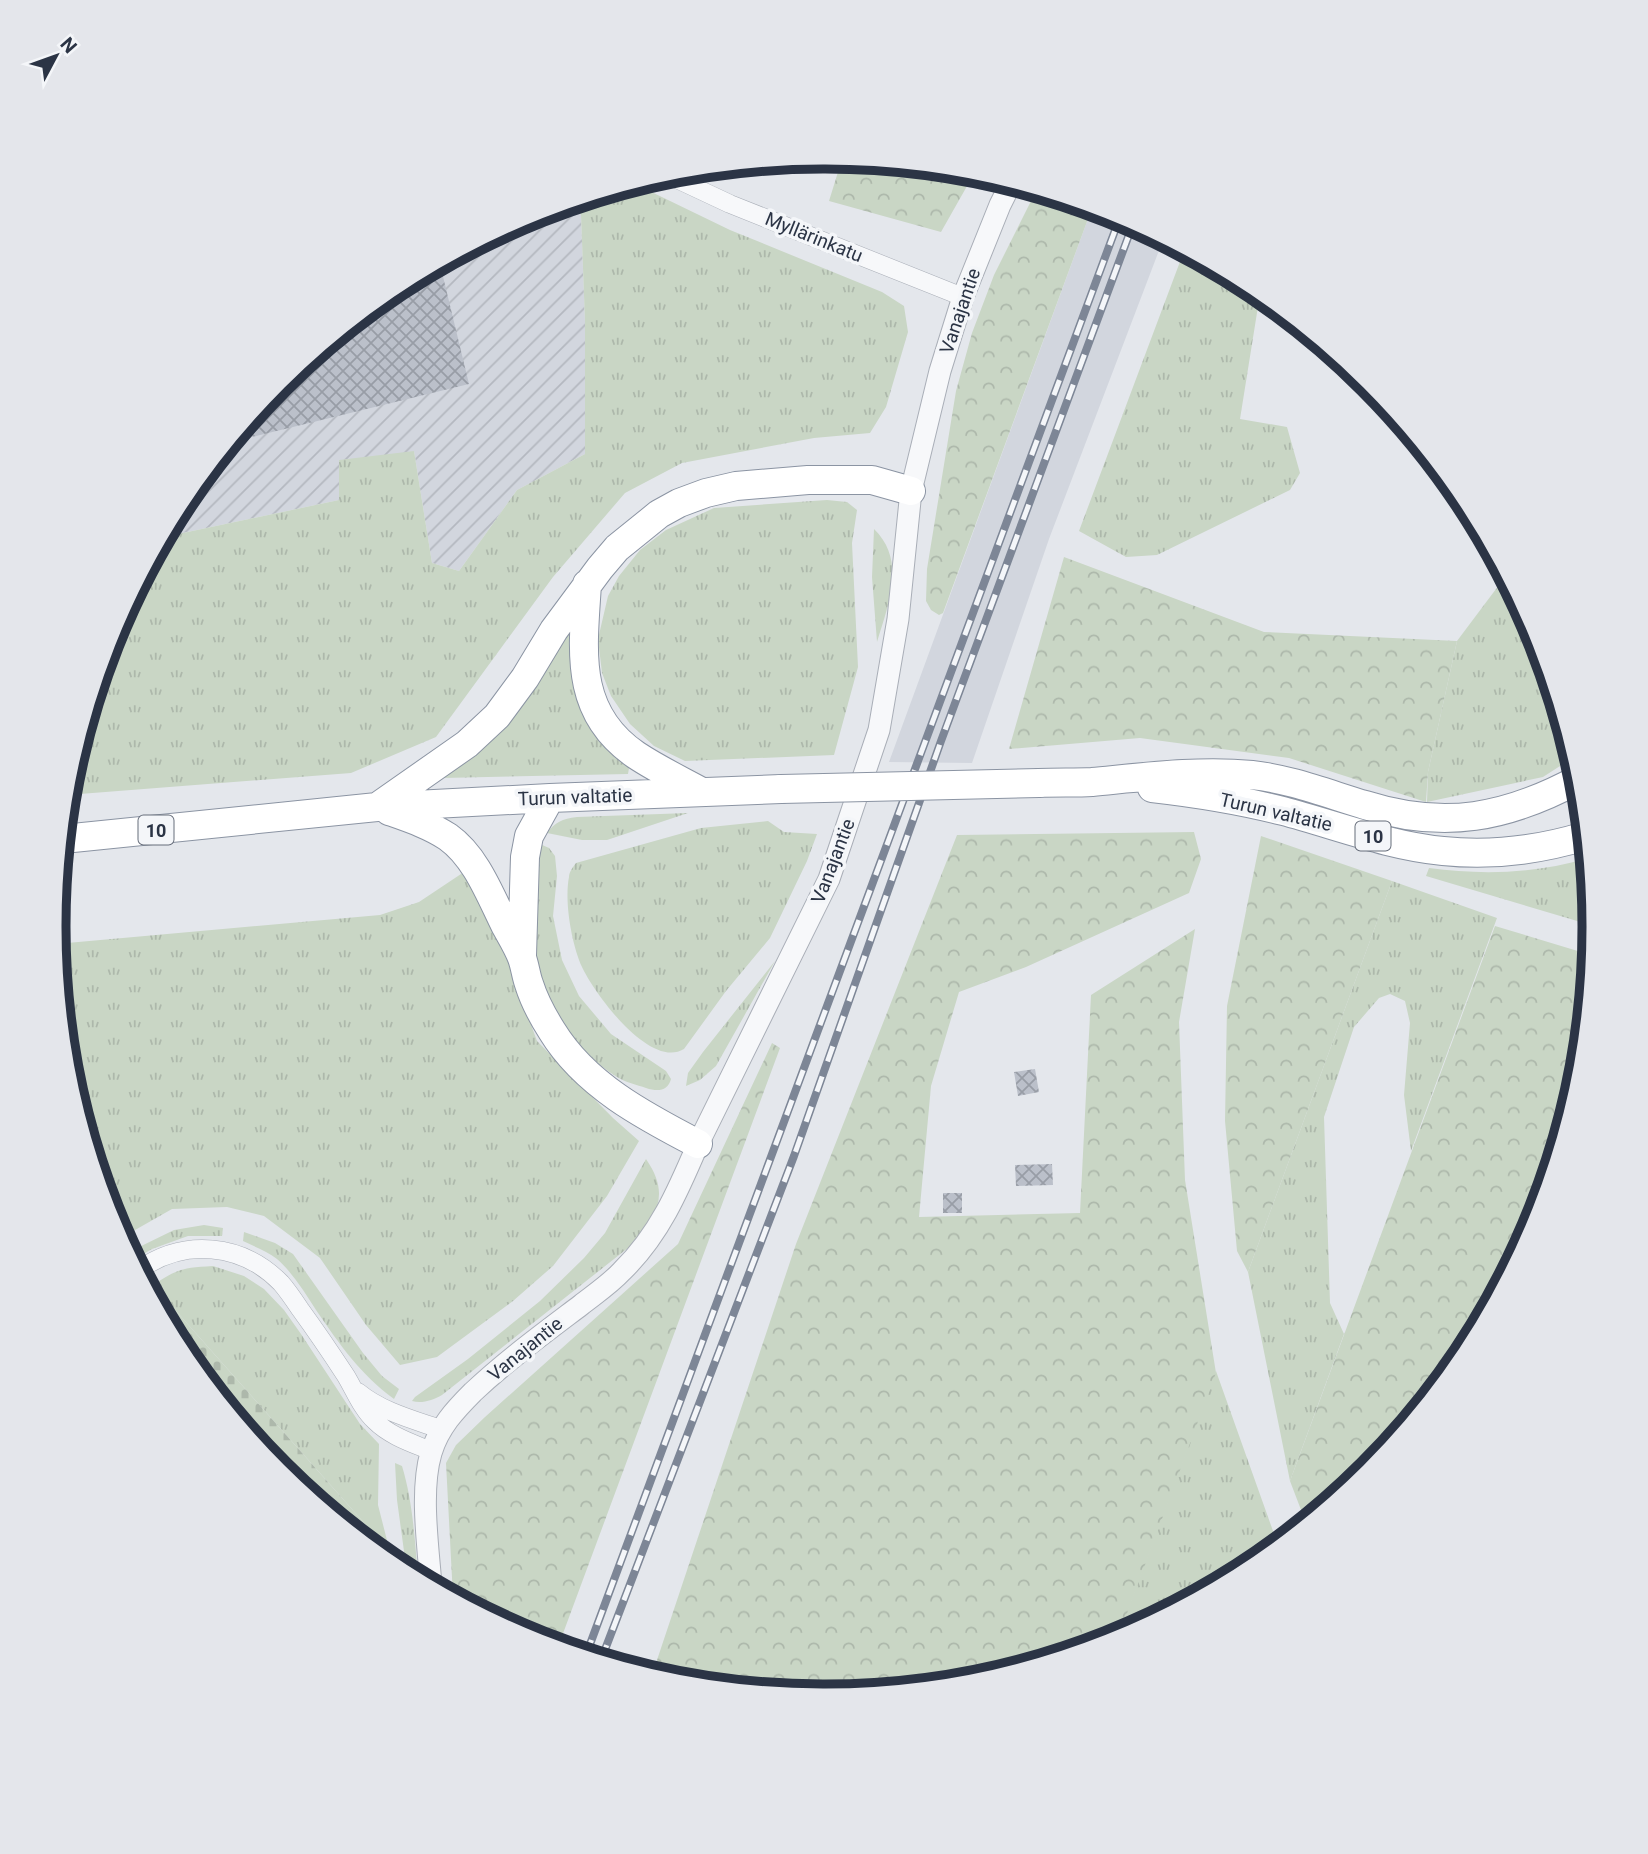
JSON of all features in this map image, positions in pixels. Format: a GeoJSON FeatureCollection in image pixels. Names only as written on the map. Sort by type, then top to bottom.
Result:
{"type":"FeatureCollection","features":[{"type":"Feature","properties":{"kind":"highway"},"geometry":{"type":"LineString","coordinates":[[377,807],[467,744],[497,716],[587,584],[617,548],[659,514],[706,493],[737,486],[808,480],[872,480],[911,491]]}},
{"type":"Feature","properties":{"kind":"highway"},"geometry":{"type":"LineString","coordinates":[[587,584],[584,669],[590,699],[606,726],[619,741],[636,755],[702,792]]}},
{"type":"Feature","properties":{"kind":"highway","name":"Turun valtatie"},"geometry":{"type":"LineString","coordinates":[[72,838],[377,807],[550,797],[1089,782],[1180,774],[1253,775],[1300,785],[1400,815],[1427,819],[1466,818],[1529,803],[1568,784]]}},
{"type":"Feature","properties":{"kind":"highway","name":"Turun valtatie"},"geometry":{"type":"LineString","coordinates":[[1089,782],[1216,797],[1281,810],[1393,842],[1442,851],[1520,851],[1576,839]]}},
{"type":"Feature","properties":{"kind":"highway"},"geometry":{"type":"LineString","coordinates":[[522,958],[525,857],[529,836],[550,797]]}},
{"type":"Feature","properties":{"kind":"highway"},"geometry":{"type":"LineString","coordinates":[[377,807],[427,825],[458,846],[482,877],[522,958],[540,1010],[568,1052],[589,1074],[623,1102],[698,1144]]}},
{"type":"Feature","properties":{"kind":"street","name":"Myllärinkatu"},"geometry":{"type":"LineString","coordinates":[[684,183],[730,204],[962,297]]}},
{"type":"Feature","properties":{"kind":"street","name":"Vanajantie"},"geometry":{"type":"LineString","coordinates":[[430,1574],[426,1476],[431,1451],[440,1429],[494,1373],[621,1273],[644,1248],[664,1219],[698,1144],[829,879],[879,730],[898,619],[911,491],[940,371],[962,297],[1007,192]]}},
{"type":"Feature","properties":{"kind":"street"},"geometry":{"type":"LineString","coordinates":[[147,1265],[159,1258],[205,1248],[231,1252],[268,1272],[282,1284],[318,1333],[366,1411],[385,1430],[431,1451]]}},
{"type":"Feature","properties":{"kind":"street"},"geometry":{"type":"LineString","coordinates":[[354,1389],[384,1409],[440,1429]]}},
{"type":"Feature","properties":{"kind":"shaded area"},"geometry":{"type":"Polygon","coordinates":[[[579,211],[585,322],[585,454],[517,490],[459,571],[432,563],[414,451],[339,500],[176,534],[223,466],[254,428],[288,391],[363,326],[445,271],[534,227],[579,211]]]}},
{"type":"Feature","properties":{"kind":"shaded area"},"geometry":{"type":"Polygon","coordinates":[[[1088,218],[1160,248],[1049,539],[972,763],[889,762],[1088,218]]]}},
{"type":"Feature","properties":{"kind":"green space"},"geometry":{"type":"Polygon","coordinates":[[[839,170],[923,176],[969,183],[941,232],[829,201],[839,170]]]}},
{"type":"Feature","properties":{"kind":"green space"},"geometry":{"type":"Polygon","coordinates":[[[648,190],[730,230],[882,292],[904,306],[908,332],[886,407],[870,433],[814,438],[682,463],[625,493],[553,577],[436,737],[351,773],[79,794],[92,731],[124,637],[176,534],[339,500],[339,460],[414,451],[432,563],[459,571],[517,490],[585,454],[585,322],[579,211],[648,190]]]}},
{"type":"Feature","properties":{"kind":"green space"},"geometry":{"type":"Polygon","coordinates":[[[1032,199],[1088,218],[943,613],[939,615],[931,610],[926,601],[927,569],[956,391],[972,333],[994,275],[1032,199]]]}},
{"type":"Feature","properties":{"kind":"green space"},"geometry":{"type":"Polygon","coordinates":[[[1181,259],[1258,306],[1240,419],[1287,427],[1300,473],[1290,490],[1157,555],[1126,557],[1079,531],[1181,259]]]}},
{"type":"Feature","properties":{"kind":"green space"},"geometry":{"type":"Polygon","coordinates":[[[827,500],[847,502],[857,510],[852,543],[858,667],[834,755],[685,761],[654,746],[630,724],[611,696],[602,673],[598,639],[608,596],[619,576],[640,550],[666,530],[714,508],[827,500]]]}},
{"type":"Feature","properties":{"kind":"green space"},"geometry":{"type":"Polygon","coordinates":[[[874,529],[890,555],[892,569],[890,598],[877,642],[872,577],[874,529]]]}},
{"type":"Feature","properties":{"kind":"green space"},"geometry":{"type":"Polygon","coordinates":[[[1064,557],[1264,632],[1457,641],[1428,772],[1426,802],[1289,758],[1140,738],[1009,749],[1064,557]]]}},
{"type":"Feature","properties":{"kind":"green space"},"geometry":{"type":"Polygon","coordinates":[[[1499,585],[1524,637],[1541,684],[1564,764],[1543,777],[1427,802],[1428,772],[1457,641],[1499,585]]]}},
{"type":"Feature","properties":{"kind":"green space"},"geometry":{"type":"Polygon","coordinates":[[[573,628],[605,741],[629,768],[628,774],[443,778],[573,628]]]}},
{"type":"Feature","properties":{"kind":"green space"},"geometry":{"type":"Polygon","coordinates":[[[688,813],[607,840],[582,840],[547,833],[559,822],[577,817],[688,813]]]}},
{"type":"Feature","properties":{"kind":"green space"},"geometry":{"type":"Polygon","coordinates":[[[768,821],[784,832],[817,834],[770,938],[726,991],[684,1049],[670,1053],[655,1049],[625,1026],[598,994],[582,967],[568,911],[570,871],[576,863],[701,828],[768,821]]]}},
{"type":"Feature","properties":{"kind":"green space"},"geometry":{"type":"Polygon","coordinates":[[[1194,832],[1201,859],[1189,893],[1026,967],[959,992],[931,1086],[919,1217],[1080,1213],[1091,995],[1195,929],[1179,1022],[1185,1180],[1216,1373],[1124,1622],[1020,1659],[972,1670],[874,1683],[774,1683],[725,1678],[655,1665],[796,1244],[957,835],[1194,832]]]}},
{"type":"Feature","properties":{"kind":"green space"},"geometry":{"type":"Polygon","coordinates":[[[1261,836],[1392,881],[1248,1272],[1237,1251],[1225,1121],[1227,1006],[1261,836]]]}},
{"type":"Feature","properties":{"kind":"green space"},"geometry":{"type":"Polygon","coordinates":[[[540,844],[549,848],[555,856],[557,876],[553,916],[562,960],[579,996],[611,1034],[666,1071],[671,1079],[662,1090],[620,1079],[594,1060],[574,1040],[557,1017],[539,974],[534,938],[540,844]]]}},
{"type":"Feature","properties":{"kind":"green space"},"geometry":{"type":"Polygon","coordinates":[[[1578,860],[1582,922],[1426,876],[1429,868],[1508,872],[1578,860]]]}},
{"type":"Feature","properties":{"kind":"green space"},"geometry":{"type":"Polygon","coordinates":[[[464,872],[493,921],[537,1041],[639,1141],[607,1196],[553,1266],[513,1301],[437,1357],[400,1365],[366,1325],[320,1258],[264,1216],[227,1207],[172,1209],[131,1232],[92,1123],[81,1075],[73,1026],[67,943],[380,915],[419,902],[464,872]]]}},
{"type":"Feature","properties":{"kind":"green space"},"geometry":{"type":"Polygon","coordinates":[[[1392,881],[1497,918],[1411,1151],[1404,1095],[1410,1023],[1405,1001],[1390,994],[1379,998],[1354,1027],[1324,1117],[1330,1303],[1344,1334],[1290,1481],[1248,1272],[1392,881]]]}},
{"type":"Feature","properties":{"kind":"green space"},"geometry":{"type":"Polygon","coordinates":[[[1495,926],[1581,952],[1575,1026],[1556,1123],[1524,1217],[1480,1306],[1454,1348],[1394,1426],[1360,1463],[1302,1514],[1290,1481],[1495,926]]]}},
{"type":"Feature","properties":{"kind":"green space"},"geometry":{"type":"Polygon","coordinates":[[[775,961],[716,1066],[700,1080],[686,1086],[688,1073],[775,961]]]}},
{"type":"Feature","properties":{"kind":"green space"},"geometry":{"type":"Polygon","coordinates":[[[772,1043],[780,1048],[562,1637],[534,1627],[452,1587],[446,1463],[456,1445],[678,1244],[772,1043]]]}},
{"type":"Feature","properties":{"kind":"green space"},"geometry":{"type":"Polygon","coordinates":[[[646,1159],[658,1183],[658,1203],[649,1223],[633,1244],[442,1395],[427,1401],[412,1401],[540,1301],[584,1258],[605,1233],[646,1159]]]}},
{"type":"Feature","properties":{"kind":"green space"},"geometry":{"type":"Polygon","coordinates":[[[204,1225],[223,1228],[222,1236],[188,1236],[142,1255],[138,1247],[174,1230],[204,1225]]]}},
{"type":"Feature","properties":{"kind":"green space"},"geometry":{"type":"Polygon","coordinates":[[[244,1232],[275,1243],[293,1254],[363,1353],[382,1376],[399,1389],[394,1399],[351,1358],[288,1270],[273,1256],[243,1241],[244,1232]]]}},
{"type":"Feature","properties":{"kind":"green space"},"geometry":{"type":"Polygon","coordinates":[[[213,1266],[244,1276],[264,1289],[284,1310],[360,1424],[379,1444],[378,1505],[389,1547],[379,1540],[163,1296],[156,1283],[169,1275],[195,1267],[213,1266]]]}},
{"type":"Feature","properties":{"kind":"green space"},"geometry":{"type":"Polygon","coordinates":[[[163,1296],[379,1540],[325,1497],[288,1463],[254,1426],[194,1348],[163,1296]]]}},
{"type":"Feature","properties":{"kind":"green space"},"geometry":{"type":"Polygon","coordinates":[[[1216,1371],[1275,1536],[1203,1583],[1123,1623],[1216,1371]]]}},
{"type":"Feature","properties":{"kind":"green space"},"geometry":{"type":"Polygon","coordinates":[[[395,1463],[402,1466],[409,1494],[417,1566],[405,1558],[395,1463]]]}},
{"type":"Feature","properties":{"kind":"building"},"geometry":{"type":"Polygon","coordinates":[[[442,273],[469,384],[245,438],[288,391],[325,357],[403,297],[442,273]]]}},
{"type":"Feature","properties":{"kind":"building"},"geometry":{"type":"Polygon","coordinates":[[[1035,1069],[1039,1092],[1018,1096],[1014,1072],[1035,1069]]]}},
{"type":"Feature","properties":{"kind":"building"},"geometry":{"type":"Polygon","coordinates":[[[1052,1164],[1053,1185],[1016,1186],[1015,1165],[1052,1164]]]}},
{"type":"Feature","properties":{"kind":"building"},"geometry":{"type":"Polygon","coordinates":[[[943,1193],[962,1193],[962,1213],[943,1213],[943,1193]]]}},
{"type":"Feature","properties":{"kind":"railway"},"geometry":{"type":"LineString","coordinates":[[589,1647],[1116,228]]}},
{"type":"Feature","properties":{"kind":"railway"},"geometry":{"type":"LineString","coordinates":[[604,1651],[794,1156],[941,741],[1129,234]]}}]}
